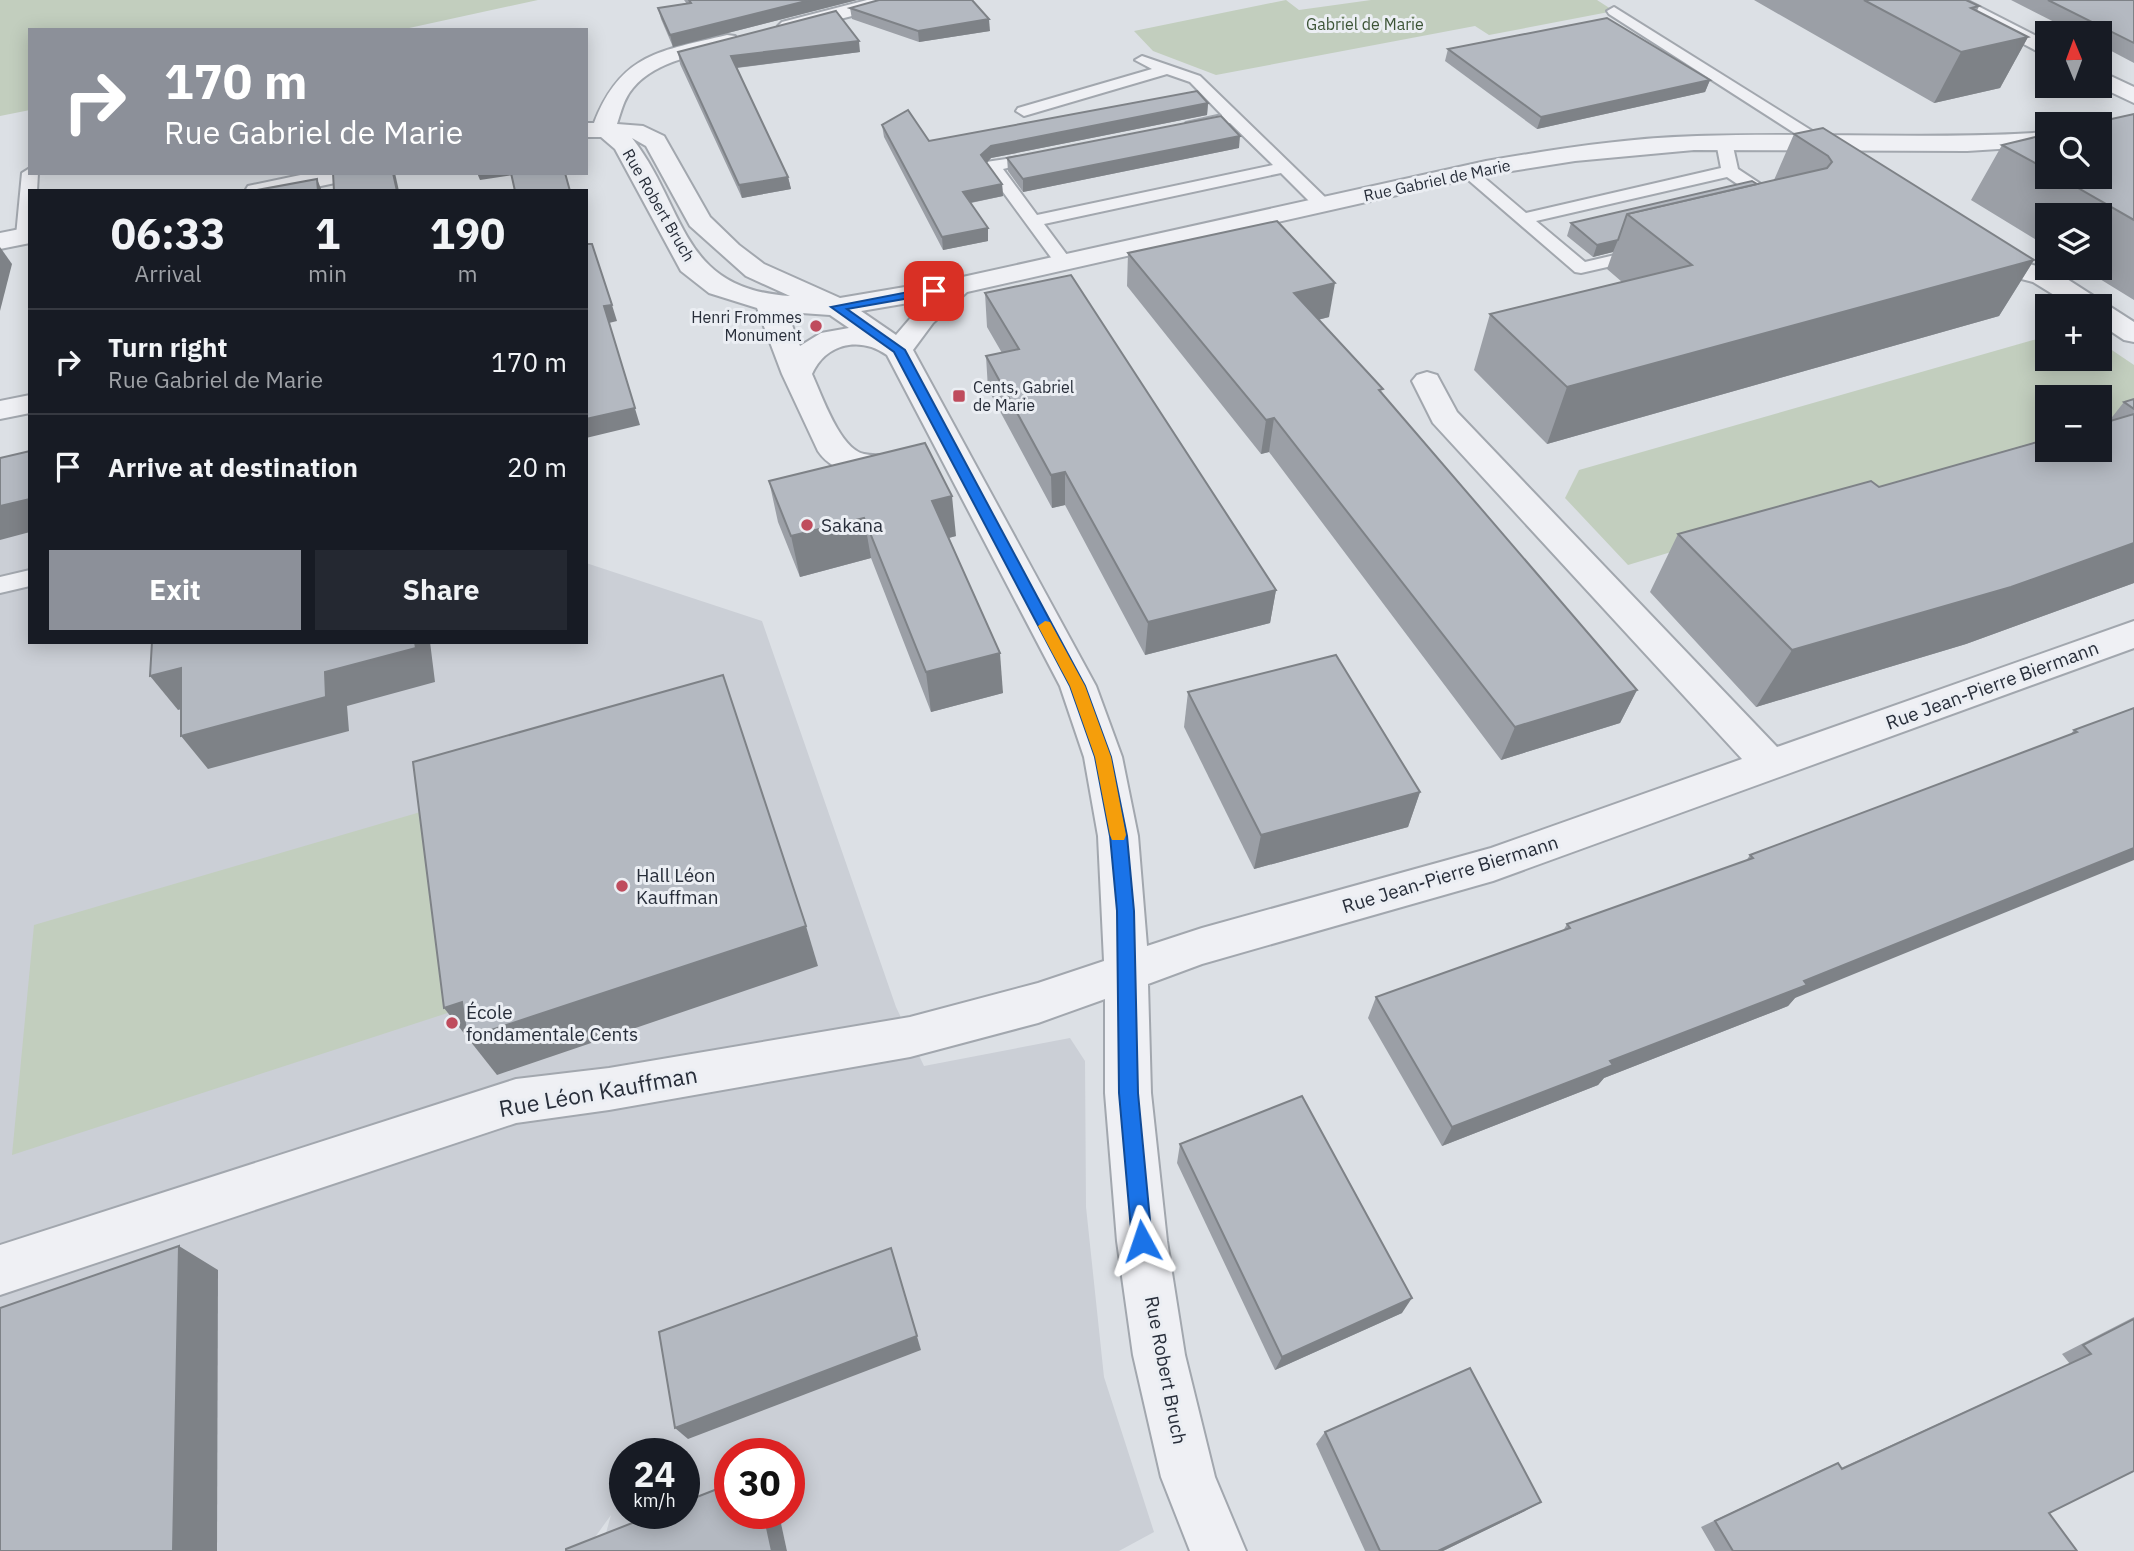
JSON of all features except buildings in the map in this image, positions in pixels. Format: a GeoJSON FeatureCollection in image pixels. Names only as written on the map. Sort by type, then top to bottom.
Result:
{"type":"FeatureCollection","features":[{"type":"Feature","properties":{"kind":"street"},"geometry":{"type":"LineString","coordinates":[[595,130],[617,93],[635,75],[663,59],[892,0]]}},
{"type":"Feature","properties":{"kind":"street"},"geometry":{"type":"LineString","coordinates":[[1950,0],[2035,44]]}},
{"type":"Feature","properties":{"kind":"street"},"geometry":{"type":"LineString","coordinates":[[2112,84],[2134,96]]}},
{"type":"Feature","properties":{"kind":"street","name":"Rue Robert Bruch"},"geometry":{"type":"LineString","coordinates":[[595,130],[618,137],[626,147],[690,265],[719,287],[769,303],[836,307]]}},
{"type":"Feature","properties":{"kind":"street","name":"Rue Robert Bruch"},"geometry":{"type":"LineString","coordinates":[[595,130],[635,131],[656,141],[699,221],[711,234],[755,270],[836,307],[890,344],[939,427],[1078,686],[1103,757],[1118,836],[1125,911],[1128,1093],[1142,1241],[1159,1355],[1188,1477],[1217,1551]]}},
{"type":"Feature","properties":{"kind":"street","name":"Rue Gabriel de Marie"},"geometry":{"type":"LineString","coordinates":[[836,307],[958,286],[1467,172],[1611,148],[1724,142],[1981,144],[2035,140]]}},
{"type":"Feature","properties":{"kind":"street"},"geometry":{"type":"LineString","coordinates":[[263,189],[298,178],[329,175]]}},
{"type":"Feature","properties":{"kind":"street"},"geometry":{"type":"LineString","coordinates":[[1996,264],[2043,276],[2072,294]]}},
{"type":"Feature","properties":{"kind":"street"},"geometry":{"type":"LineString","coordinates":[[797,374],[803,355],[824,341],[853,335],[890,344],[958,286]]}},
{"type":"Feature","properties":{"kind":"street"},"geometry":{"type":"LineString","coordinates":[[769,303],[797,374],[834,451],[855,463],[886,466],[912,459],[932,445],[939,427]]}},
{"type":"Feature","properties":{"kind":"street"},"geometry":{"type":"LineString","coordinates":[[2112,320],[2134,334]]}},
{"type":"Feature","properties":{"kind":"street"},"geometry":{"type":"LineString","coordinates":[[1427,381],[1444,416],[1771,765]]}},
{"type":"Feature","properties":{"kind":"street"},"geometry":{"type":"LineString","coordinates":[[0,410],[28,404]]}},
{"type":"Feature","properties":{"kind":"street","name":"Rue Jean-Pierre Biermann"},"geometry":{"type":"LineString","coordinates":[[1125,973],[1202,946],[1493,864],[2134,634]]}},
{"type":"Feature","properties":{"kind":"street","name":"Rue Léon Kauffman"},"geometry":{"type":"LineString","coordinates":[[0,1270],[516,1101],[609,1089],[910,1037],[1038,1003],[1125,973]]}},
{"type":"Feature","properties":{"kind":"lane"},"geometry":{"type":"LineString","coordinates":[[1615,11],[1819,142]]}},
{"type":"Feature","properties":{"kind":"lane"},"geometry":{"type":"LineString","coordinates":[[1142,60],[1195,79],[1323,205]]}},
{"type":"Feature","properties":{"kind":"lane"},"geometry":{"type":"LineString","coordinates":[[1024,111],[1167,69]]}},
{"type":"Feature","properties":{"kind":"lane"},"geometry":{"type":"LineString","coordinates":[[1180,128],[1234,117]]}},
{"type":"Feature","properties":{"kind":"lane"},"geometry":{"type":"LineString","coordinates":[[1724,142],[1730,171],[1795,216]]}},
{"type":"Feature","properties":{"kind":"lane"},"geometry":{"type":"LineString","coordinates":[[1059,153],[992,166],[1064,263]]}},
{"type":"Feature","properties":{"kind":"lane"},"geometry":{"type":"LineString","coordinates":[[1032,221],[1285,167]]}},
{"type":"Feature","properties":{"kind":"lane"},"geometry":{"type":"LineString","coordinates":[[1522,219],[1730,171]]}},
{"type":"Feature","properties":{"kind":"lane"},"geometry":{"type":"LineString","coordinates":[[1467,172],[1581,268],[1661,249]]}},
{"type":"Feature","properties":{"kind":"lane"},"geometry":{"type":"LineString","coordinates":[[18,237],[30,175]]}},
{"type":"Feature","properties":{"kind":"lane"},"geometry":{"type":"LineString","coordinates":[[0,585],[28,578]]}},
{"type":"Feature","properties":{"kind":"shaded area","name":"École fondamentale Cents"},"geometry":{"type":"Polygon","coordinates":[[[28,467],[28,644],[588,644],[588,564],[762,621],[896,1007],[924,1066],[1070,1038],[1085,1061],[1086,1207],[1104,1377],[1154,1532],[1119,1551],[787,1551],[782,1529],[805,1529],[805,1438],[714,1438],[714,1516],[700,1520],[700,1438],[609,1438],[609,1518],[585,1551],[0,1551],[0,473],[28,467]]]}},
{"type":"Feature","properties":{"kind":"shaded area","name":"École fondamentale Cents"},"geometry":{"type":"Polygon","coordinates":[[[609,1522],[609,1529],[672,1529],[601,1551],[609,1522]]]}},
{"type":"Feature","properties":{"kind":"green space"},"geometry":{"type":"Polygon","coordinates":[[[0,0],[538,0],[409,28],[28,28],[28,110],[0,116],[0,0]]]}},
{"type":"Feature","properties":{"kind":"green space","name":"Gabriel de Marie"},"geometry":{"type":"Polygon","coordinates":[[[1286,0],[1299,10],[1371,0],[1597,0],[1614,11],[1489,35],[1475,26],[1216,75],[1153,51],[1134,31],[1286,0]]]}},
{"type":"Feature","properties":{"kind":"green space"},"geometry":{"type":"Polygon","coordinates":[[[2035,340],[2035,371],[2112,371],[2112,350],[2134,365],[2134,413],[2112,420],[2112,385],[2035,385],[2035,443],[1628,565],[1565,498],[1579,470],[2035,340]]]}},
{"type":"Feature","properties":{"kind":"green space"},"geometry":{"type":"Polygon","coordinates":[[[441,806],[469,1006],[12,1155],[34,925],[441,806]]]}},
{"type":"Feature","properties":{"kind":"slow traffic"},"geometry":{"type":"LineString","coordinates":[[1045,626],[1078,686],[1103,757],[1118,835]]}},
{"type":"Feature","properties":{"kind":"place","name":"Henri Frommes Monument"},"geometry":{"type":"Point","coordinates":[816,326]}},
{"type":"Feature","properties":{"kind":"place","name":"Cents, Gabriel de Marie"},"geometry":{"type":"Point","coordinates":[959,396]}},
{"type":"Feature","properties":{"kind":"place","name":"Sakana"},"geometry":{"type":"Point","coordinates":[807,525]}},
{"type":"Feature","properties":{"kind":"place","name":"Hall Léon Kauffman"},"geometry":{"type":"Point","coordinates":[622,886]}},
{"type":"Feature","properties":{"kind":"place","name":"École fondamentale Cents"},"geometry":{"type":"Point","coordinates":[452,1023]}},
{"type":"Feature","properties":{"kind":"route"},"geometry":{"type":"LineString","coordinates":[[934,291],[836,307],[899,350],[1078,686],[1103,757],[1118,836],[1125,911],[1128,1093],[1142,1241]]}}]}
